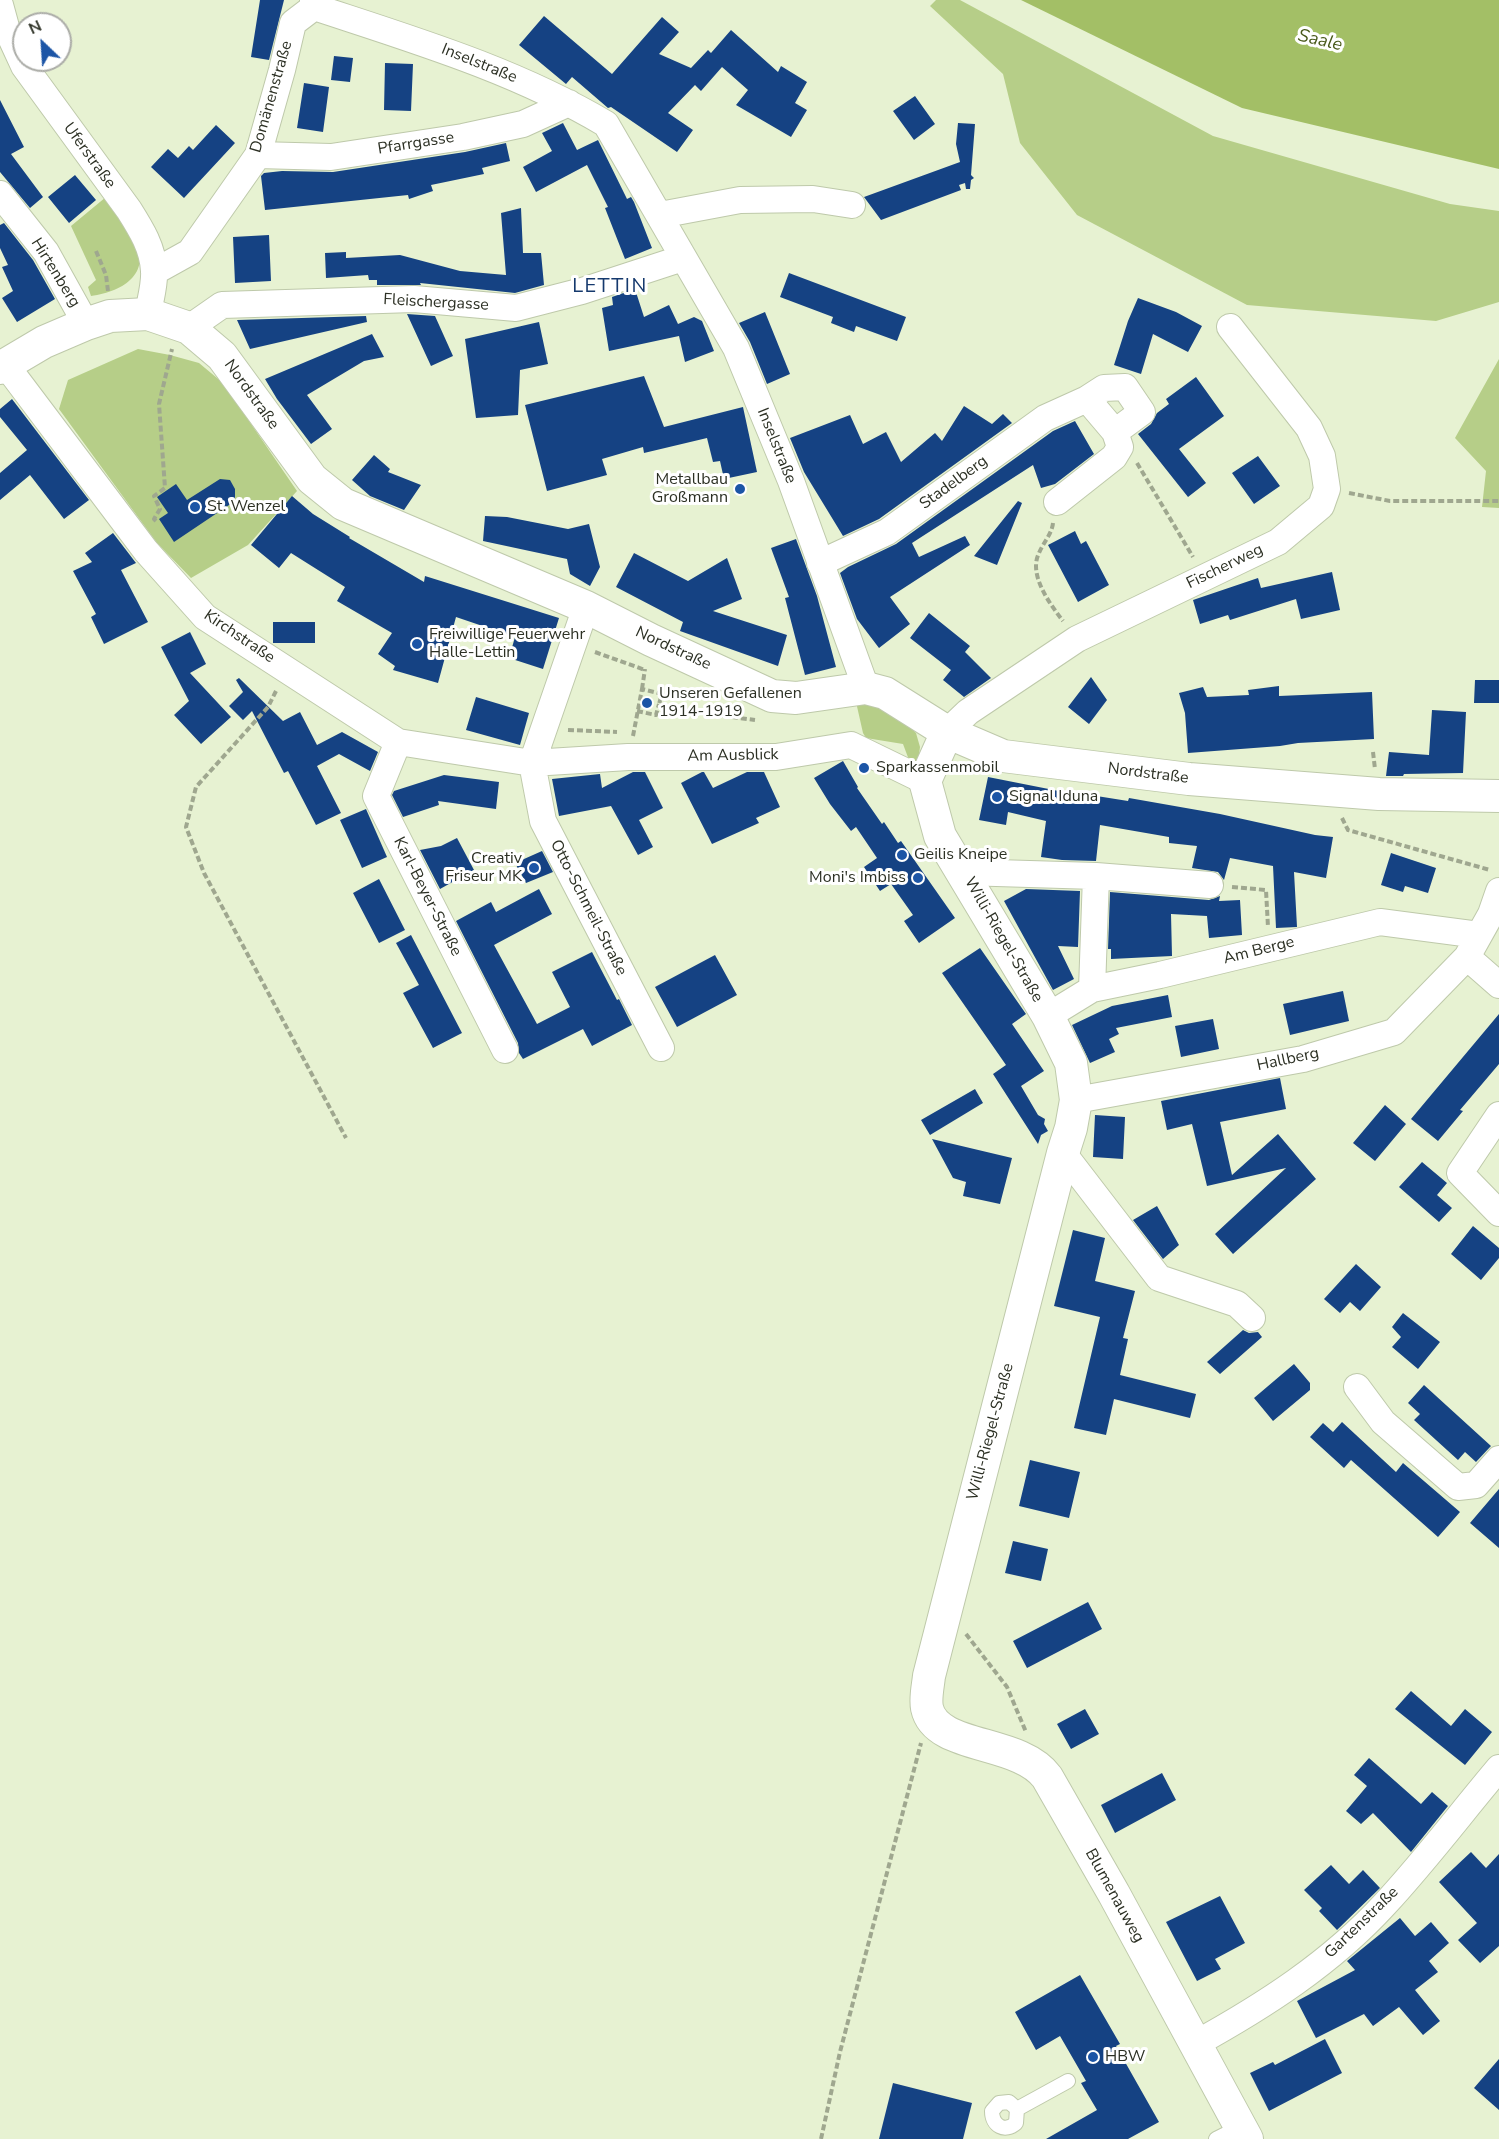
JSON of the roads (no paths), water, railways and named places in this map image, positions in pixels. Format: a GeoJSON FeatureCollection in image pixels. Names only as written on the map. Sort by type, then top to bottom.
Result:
{"type":"FeatureCollection","features":[{"type":"Feature","properties":{"kind":"street","name":"Inselstraße"},"geometry":{"type":"LineString","coordinates":[[314,3],[444,49],[569,103],[606,124],[736,348],[791,481],[866,688]]}},
{"type":"Feature","properties":{"kind":"street","name":"Domänenstraße"},"geometry":{"type":"LineString","coordinates":[[154,272],[190,252],[258,155],[293,23],[314,3]]}},
{"type":"Feature","properties":{"kind":"street","name":"Uferstraße"},"geometry":{"type":"LineString","coordinates":[[0,5],[6,27],[24,66],[142,230],[148,244],[154,272],[148,314]]}},
{"type":"Feature","properties":{"kind":"street","name":"Pfarrgasse"},"geometry":{"type":"LineString","coordinates":[[258,155],[331,157],[463,137],[523,124],[569,103]]}},
{"type":"Feature","properties":{"kind":"street","name":"Hirtenberg"},"geometry":{"type":"LineString","coordinates":[[0,194],[98,320]]}},
{"type":"Feature","properties":{"kind":"street"},"geometry":{"type":"LineString","coordinates":[[660,215],[740,200],[813,200],[852,205]]}},
{"type":"Feature","properties":{"kind":"street","name":"Fleischergasse"},"geometry":{"type":"LineString","coordinates":[[189,328],[222,305],[414,299],[516,308],[582,291],[683,258]]}},
{"type":"Feature","properties":{"kind":"street"},"geometry":{"type":"LineString","coordinates":[[2,366],[44,342],[98,320],[148,314]]}},
{"type":"Feature","properties":{"kind":"street","name":"Nordstraße"},"geometry":{"type":"LineString","coordinates":[[148,314],[189,328],[222,356],[312,479],[343,504],[586,607],[772,696],[796,698],[866,688],[885,693],[947,732],[1003,756],[1189,779],[1379,794],[1499,796]]}},
{"type":"Feature","properties":{"kind":"street","name":"Fischerweg"},"geometry":{"type":"LineString","coordinates":[[947,732],[968,712],[1077,639],[1278,542],[1321,506],[1327,489],[1322,456],[1309,428],[1230,327]]}},
{"type":"Feature","properties":{"kind":"street","name":"Kirchstraße"},"geometry":{"type":"LineString","coordinates":[[2,366],[146,551],[205,617],[398,742],[532,763]]}},
{"type":"Feature","properties":{"kind":"street","name":"Stadelberg"},"geometry":{"type":"LineString","coordinates":[[820,563],[886,532],[1045,418],[1087,399],[1104,388],[1125,387],[1142,412],[1117,440],[1114,457],[1057,502]]}},
{"type":"Feature","properties":{"kind":"street"},"geometry":{"type":"LineString","coordinates":[[1087,399],[1117,440]]}},
{"type":"Feature","properties":{"kind":"street"},"geometry":{"type":"LineString","coordinates":[[532,763],[586,607]]}},
{"type":"Feature","properties":{"kind":"street"},"geometry":{"type":"LineString","coordinates":[[925,780],[947,732]]}},
{"type":"Feature","properties":{"kind":"street","name":"Karl-Beyer-Straße"},"geometry":{"type":"LineString","coordinates":[[398,742],[376,796],[505,1050]]}},
{"type":"Feature","properties":{"kind":"street","name":"Am Ausblick"},"geometry":{"type":"LineString","coordinates":[[532,763],[631,745],[776,757],[851,745],[925,780]]}},
{"type":"Feature","properties":{"kind":"street","name":"Otto-Schmeil-Straße"},"geometry":{"type":"LineString","coordinates":[[532,763],[543,820],[661,1048]]}},
{"type":"Feature","properties":{"kind":"street","name":"Willi-Riegel-Straße"},"geometry":{"type":"LineString","coordinates":[[925,780],[940,836],[1048,1016],[1071,1063],[1076,1100],[1071,1128],[929,1676],[926,1700],[929,1713]]}},
{"type":"Feature","properties":{"kind":"street"},"geometry":{"type":"LineString","coordinates":[[963,872],[1096,876],[1210,885]]}},
{"type":"Feature","properties":{"kind":"street"},"geometry":{"type":"LineString","coordinates":[[1092,989],[1096,876]]}},
{"type":"Feature","properties":{"kind":"street","name":"Hallberg"},"geometry":{"type":"LineString","coordinates":[[1076,1100],[1303,1059],[1394,1032],[1473,946],[1491,914],[1499,891]]}},
{"type":"Feature","properties":{"kind":"street","name":"Am Berge"},"geometry":{"type":"LineString","coordinates":[[1048,1016],[1092,989],[1380,922],[1473,946]]}},
{"type":"Feature","properties":{"kind":"street"},"geometry":{"type":"LineString","coordinates":[[1473,946],[1499,985]]}},
{"type":"Feature","properties":{"kind":"street"},"geometry":{"type":"LineString","coordinates":[[1499,1115],[1460,1173],[1499,1213]]}},
{"type":"Feature","properties":{"kind":"street"},"geometry":{"type":"LineString","coordinates":[[1063,1152],[1159,1278],[1237,1304],[1252,1318]]}},
{"type":"Feature","properties":{"kind":"street"},"geometry":{"type":"LineString","coordinates":[[1357,1387],[1383,1422],[1458,1487],[1476,1485],[1499,1460]]}},
{"type":"Feature","properties":{"kind":"street","name":"Blumenauweg"},"geometry":{"type":"LineString","coordinates":[[929,1713],[938,1727],[953,1736],[1008,1751],[1031,1762],[1042,1771],[1053,1786],[1195,2044],[1234,2135]]}},
{"type":"Feature","properties":{"kind":"street","name":"Gartenstraße"},"geometry":{"type":"LineString","coordinates":[[1195,2044],[1251,2013],[1299,1980],[1348,1940],[1384,1905],[1499,1768]]}},
{"type":"Feature","properties":{"kind":"lane"},"geometry":{"type":"LineString","coordinates":[[1017,2109],[1068,2081]]}},
{"type":"Feature","properties":{"kind":"lane"},"geometry":{"type":"LineString","coordinates":[[1004,2101],[1014,2104],[1017,2109],[1017,2122],[1005,2134],[993,2117],[994,2107],[1004,2101]]}},
{"type":"Feature","properties":{"kind":"water","name":"Saale"},"geometry":{"type":"Polygon","coordinates":[[[1021,0],[1499,0],[1499,169],[1242,108],[1021,0]]]}},
{"type":"Feature","properties":{"kind":"place","name":"Metallbau Großmann"},"geometry":{"type":"Point","coordinates":[740,489]}},
{"type":"Feature","properties":{"kind":"place","name":"St. Wenzel"},"geometry":{"type":"Point","coordinates":[195,507]}},
{"type":"Feature","properties":{"kind":"place","name":"Freiwillige Feuerwehr Halle-Lettin"},"geometry":{"type":"Point","coordinates":[417,644]}},
{"type":"Feature","properties":{"kind":"place","name":"Unseren Gefallenen 1914-1919"},"geometry":{"type":"Point","coordinates":[647,703]}},
{"type":"Feature","properties":{"kind":"place","name":"Sparkassenmobil"},"geometry":{"type":"Point","coordinates":[864,768]}},
{"type":"Feature","properties":{"kind":"place","name":"Signal Iduna"},"geometry":{"type":"Point","coordinates":[997,797]}},
{"type":"Feature","properties":{"kind":"place","name":"Geilis Kneipe"},"geometry":{"type":"Point","coordinates":[902,855]}},
{"type":"Feature","properties":{"kind":"place","name":"Creativ Friseur MK"},"geometry":{"type":"Point","coordinates":[534,868]}},
{"type":"Feature","properties":{"kind":"place","name":"Moni's Imbiss"},"geometry":{"type":"Point","coordinates":[918,878]}},
{"type":"Feature","properties":{"kind":"place","name":"HBW"},"geometry":{"type":"Point","coordinates":[1093,2057]}},
{"type":"Feature","properties":{"kind":"district","name":"LETTIN"},"geometry":{"type":"Point","coordinates":[610,287]}}]}
